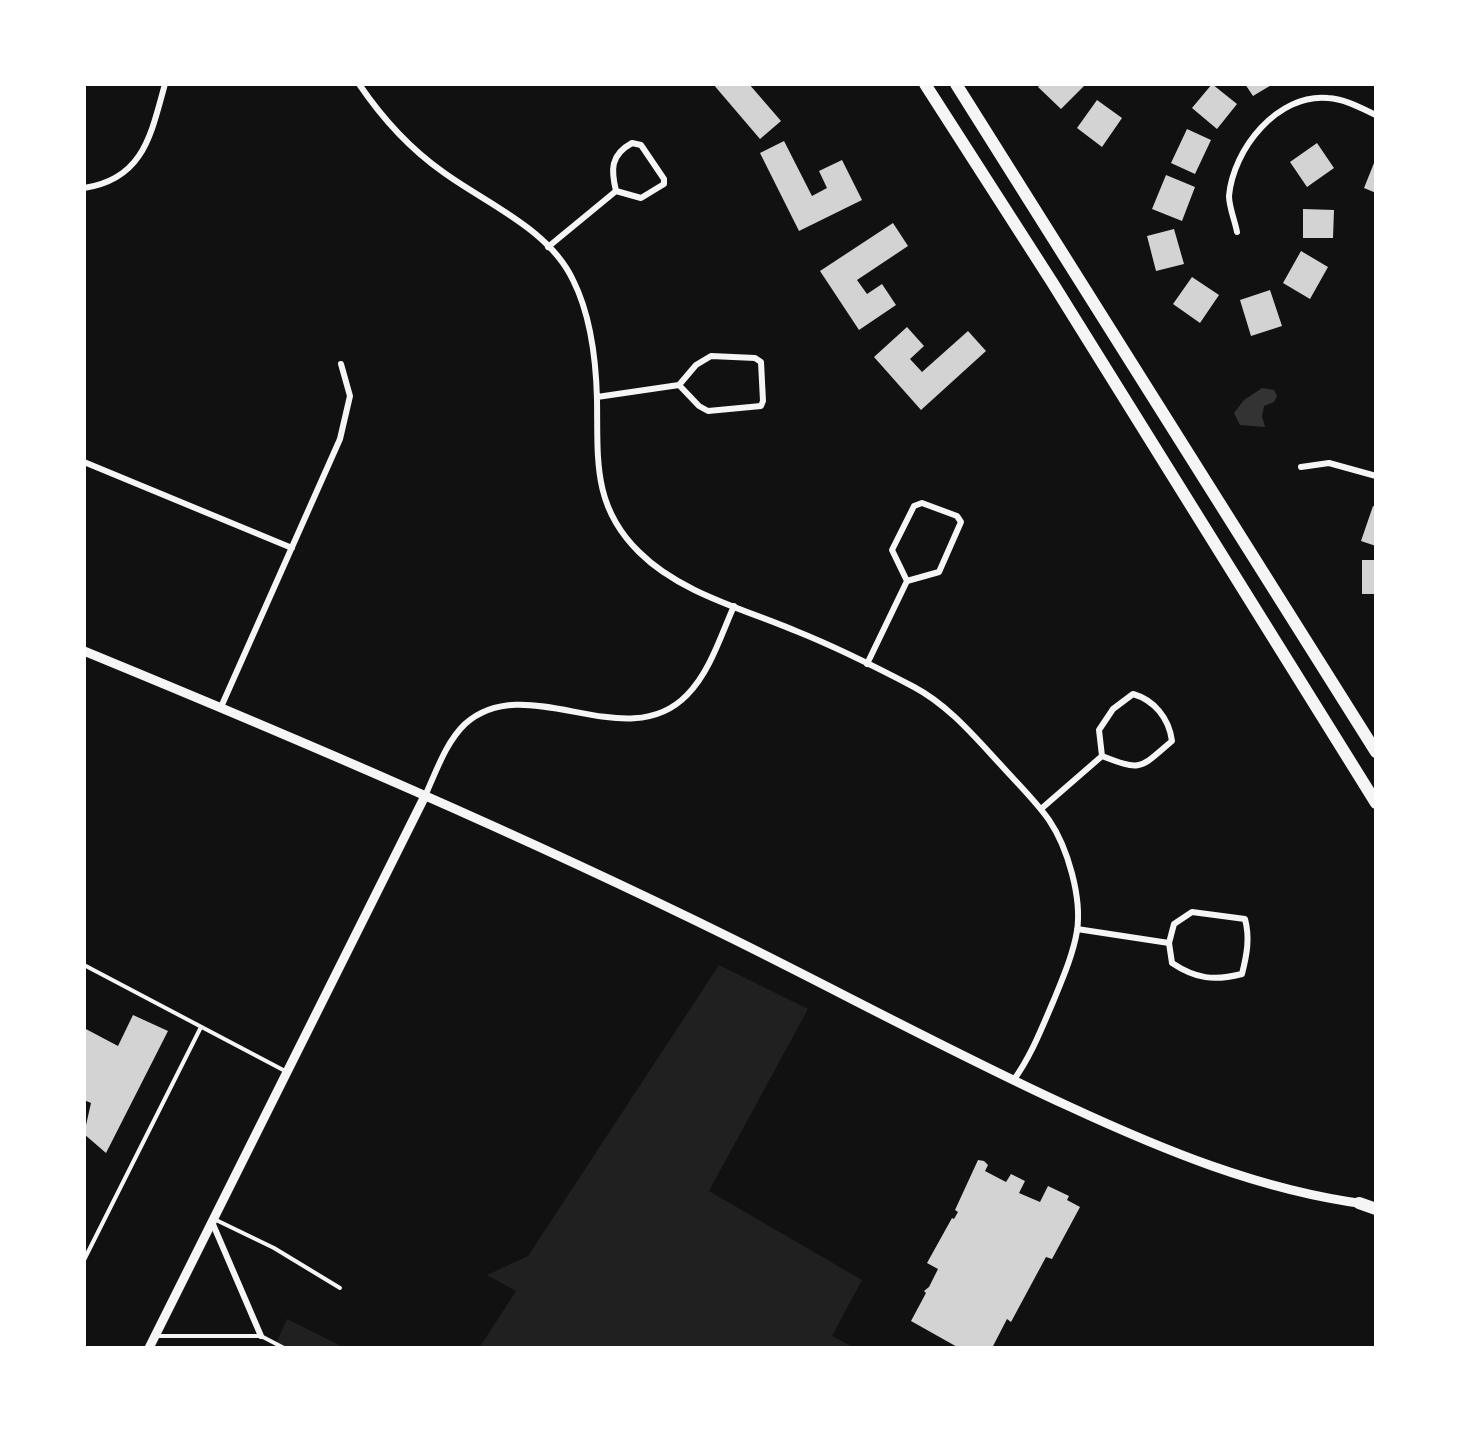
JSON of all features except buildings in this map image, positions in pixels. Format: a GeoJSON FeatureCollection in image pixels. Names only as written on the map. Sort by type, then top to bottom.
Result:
{"type":"FeatureCollection","features":[{"type":"Feature","properties":{"kind":"main road"},"geometry":{"type":"LineString","coordinates":[[925,84],[1052,282],[1376,803]]}},
{"type":"Feature","properties":{"kind":"main road"},"geometry":{"type":"LineString","coordinates":[[956,84],[1376,752]]}},
{"type":"Feature","properties":{"kind":"main road"},"geometry":{"type":"LineString","coordinates":[[1359,1203],[1376,1207]]}},
{"type":"Feature","properties":{"kind":"street"},"geometry":{"type":"LineString","coordinates":[[84,189],[113,180],[138,160],[152,131],[165,84]]}},
{"type":"Feature","properties":{"kind":"street"},"geometry":{"type":"LineString","coordinates":[[360,85],[396,132],[420,154],[525,227],[548,247],[568,271],[583,303],[589,325],[597,398],[596,464],[602,491],[624,535],[658,569],[704,594],[801,633],[918,689],[959,721],[1041,809],[1057,833],[1070,866],[1077,929],[1064,977],[1031,1055],[1012,1081]]}},
{"type":"Feature","properties":{"kind":"street"},"geometry":{"type":"LineString","coordinates":[[1237,232],[1229,197],[1238,166],[1251,138],[1272,117],[1306,99],[1329,98],[1376,115]]}},
{"type":"Feature","properties":{"kind":"street"},"geometry":{"type":"LineString","coordinates":[[636,142],[655,162],[664,178],[664,184],[641,198],[616,191],[611,169],[613,162],[625,147],[636,142]]}},
{"type":"Feature","properties":{"kind":"street"},"geometry":{"type":"LineString","coordinates":[[548,247],[616,191]]}},
{"type":"Feature","properties":{"kind":"street"},"geometry":{"type":"LineString","coordinates":[[597,398],[679,385],[696,365],[711,356],[755,358],[761,362],[763,401],[761,406],[708,411],[699,406],[679,385]]}},
{"type":"Feature","properties":{"kind":"street"},"geometry":{"type":"LineString","coordinates":[[221,707],[340,439],[350,396],[341,364]]}},
{"type":"Feature","properties":{"kind":"street"},"geometry":{"type":"LineString","coordinates":[[84,462],[292,548]]}},
{"type":"Feature","properties":{"kind":"street"},"geometry":{"type":"LineString","coordinates":[[1301,467],[1329,463],[1376,476]]}},
{"type":"Feature","properties":{"kind":"street"},"geometry":{"type":"LineString","coordinates":[[867,664],[907,581],[939,572],[961,522],[957,516],[922,503],[914,506],[892,550],[907,581]]}},
{"type":"Feature","properties":{"kind":"street"},"geometry":{"type":"LineString","coordinates":[[149,1348],[454,736],[477,715],[491,709],[521,705],[622,719],[640,719],[673,707],[698,683],[734,606]]}},
{"type":"Feature","properties":{"kind":"street"},"geometry":{"type":"LineString","coordinates":[[84,651],[221,707],[584,865],[860,1001],[1012,1081],[1148,1143],[1217,1168],[1286,1189],[1359,1203]]}},
{"type":"Feature","properties":{"kind":"street"},"geometry":{"type":"LineString","coordinates":[[1133,694],[1148,699],[1170,726],[1172,741],[1142,766],[1130,767],[1102,756],[1099,730],[1113,709],[1133,694]]}},
{"type":"Feature","properties":{"kind":"street"},"geometry":{"type":"LineString","coordinates":[[1041,809],[1102,756]]}},
{"type":"Feature","properties":{"kind":"street"},"geometry":{"type":"LineString","coordinates":[[1192,912],[1245,919],[1248,933],[1247,955],[1242,974],[1223,979],[1197,976],[1172,963],[1169,943],[1174,924],[1192,912]]}},
{"type":"Feature","properties":{"kind":"street"},"geometry":{"type":"LineString","coordinates":[[1077,929],[1169,943]]}},
{"type":"Feature","properties":{"kind":"street"},"geometry":{"type":"LineString","coordinates":[[213,1221],[261,1336]]}},
{"type":"Feature","properties":{"kind":"lane"},"geometry":{"type":"LineString","coordinates":[[84,884],[84,895]]}},
{"type":"Feature","properties":{"kind":"lane"},"geometry":{"type":"LineString","coordinates":[[84,965],[287,1072]]}},
{"type":"Feature","properties":{"kind":"lane"},"geometry":{"type":"LineString","coordinates":[[84,1260],[201,1027]]}},
{"type":"Feature","properties":{"kind":"lane"},"geometry":{"type":"LineString","coordinates":[[213,1221],[274,1248],[340,1288]]}},
{"type":"Feature","properties":{"kind":"lane"},"geometry":{"type":"LineString","coordinates":[[155,1336],[261,1336],[284,1348]]}},
{"type":"Feature","properties":{"kind":"shaded area"},"geometry":{"type":"Polygon","coordinates":[[[1262,388],[1274,390],[1277,396],[1274,402],[1264,406],[1262,416],[1265,427],[1240,425],[1234,413],[1244,400],[1262,388]]]}},
{"type":"Feature","properties":{"kind":"shaded area"},"geometry":{"type":"Polygon","coordinates":[[[719,965],[808,1009],[709,1191],[862,1280],[832,1336],[855,1348],[479,1348],[516,1291],[487,1275],[528,1256],[719,965]]]}},
{"type":"Feature","properties":{"kind":"shaded area"},"geometry":{"type":"Polygon","coordinates":[[[287,1319],[345,1348],[274,1348],[287,1319]]]}}]}
